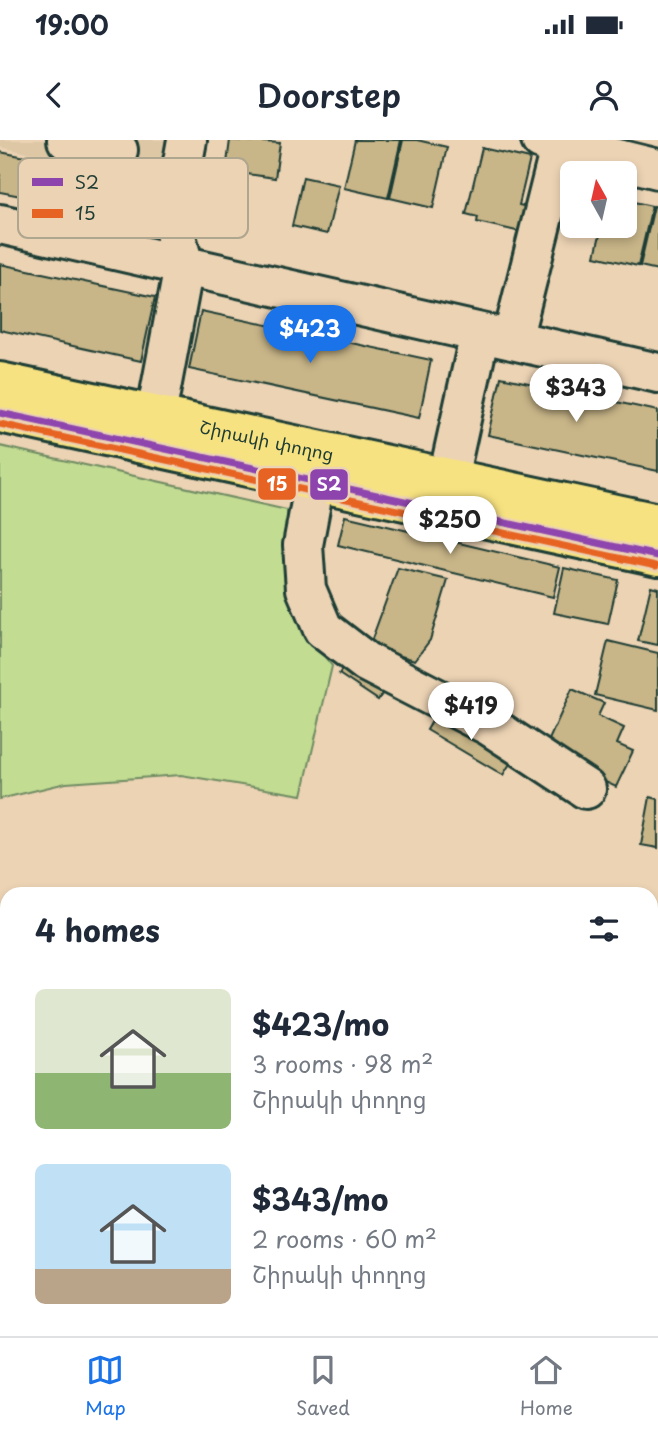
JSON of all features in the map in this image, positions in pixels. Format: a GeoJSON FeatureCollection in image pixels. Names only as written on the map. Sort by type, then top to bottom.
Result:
{"type":"FeatureCollection","features":[{"type":"Feature","properties":{"kind":"highway","name":"Շիրակի փողոց"},"geometry":{"type":"LineString","coordinates":[[0,382],[658,523]]}},
{"type":"Feature","properties":{"kind":"highway","name":"Շիրակի փողոց"},"geometry":{"type":"LineString","coordinates":[[0,413],[658,556]]}},
{"type":"Feature","properties":{"kind":"street"},"geometry":{"type":"LineString","coordinates":[[67,140],[118,150]]}},
{"type":"Feature","properties":{"kind":"street"},"geometry":{"type":"LineString","coordinates":[[184,158],[187,140]]}},
{"type":"Feature","properties":{"kind":"street"},"geometry":{"type":"LineString","coordinates":[[448,478],[496,336],[555,141],[658,169]]}},
{"type":"Feature","properties":{"kind":"street"},"geometry":{"type":"LineString","coordinates":[[0,225],[18,229]]}},
{"type":"Feature","properties":{"kind":"street"},"geometry":{"type":"LineString","coordinates":[[60,238],[658,373]]}},
{"type":"Feature","properties":{"kind":"street"},"geometry":{"type":"LineString","coordinates":[[156,415],[184,265],[176,238]]}},
{"type":"Feature","properties":{"kind":"street"},"geometry":{"type":"LineString","coordinates":[[315,481],[303,545],[306,589],[323,629],[366,662],[490,726],[586,789]]}},
{"type":"Feature","properties":{"kind":"shaded area"},"geometry":{"type":"Polygon","coordinates":[[[0,140],[170,140],[166,158],[52,158],[0,147],[0,140]]]}},
{"type":"Feature","properties":{"kind":"green space"},"geometry":{"type":"Polygon","coordinates":[[[0,446],[287,510],[287,570],[308,636],[332,666],[302,795],[181,775],[66,783],[0,799],[0,446]]]}},
{"type":"Feature","properties":{"kind":"building"},"geometry":{"type":"Polygon","coordinates":[[[230,140],[280,143],[275,178],[248,174],[248,158],[228,158],[230,140]]]}},
{"type":"Feature","properties":{"kind":"building"},"geometry":{"type":"Polygon","coordinates":[[[355,140],[401,140],[388,198],[344,188],[355,140]]]}},
{"type":"Feature","properties":{"kind":"building"},"geometry":{"type":"Polygon","coordinates":[[[403,140],[417,140],[447,147],[433,208],[390,198],[403,140]]]}},
{"type":"Feature","properties":{"kind":"building"},"geometry":{"type":"Polygon","coordinates":[[[482,148],[530,159],[519,205],[536,209],[530,234],[477,222],[478,217],[466,214],[482,148]]]}},
{"type":"Feature","properties":{"kind":"building"},"geometry":{"type":"Polygon","coordinates":[[[0,152],[31,158],[18,158],[18,195],[0,192],[0,152]]]}},
{"type":"Feature","properties":{"kind":"building"},"geometry":{"type":"Polygon","coordinates":[[[303,177],[339,185],[327,234],[292,226],[303,177]]]}},
{"type":"Feature","properties":{"kind":"building"},"geometry":{"type":"Polygon","coordinates":[[[637,203],[652,206],[638,266],[595,256],[599,238],[637,238],[637,203]]]}},
{"type":"Feature","properties":{"kind":"building"},"geometry":{"type":"Polygon","coordinates":[[[654,206],[658,207],[658,270],[640,266],[654,206]]]}},
{"type":"Feature","properties":{"kind":"building"},"geometry":{"type":"Polygon","coordinates":[[[0,264],[155,297],[141,361],[0,330],[0,264]]]}},
{"type":"Feature","properties":{"kind":"building"},"geometry":{"type":"Polygon","coordinates":[[[201,311],[431,360],[419,418],[189,369],[201,311]]]}},
{"type":"Feature","properties":{"kind":"building"},"geometry":{"type":"Polygon","coordinates":[[[501,377],[658,411],[658,471],[488,435],[501,377]]]}},
{"type":"Feature","properties":{"kind":"building"},"geometry":{"type":"Polygon","coordinates":[[[345,516],[560,567],[553,597],[338,545],[345,516]]]}},
{"type":"Feature","properties":{"kind":"building"},"geometry":{"type":"Polygon","coordinates":[[[398,568],[448,580],[430,640],[415,660],[369,647],[398,568]]]}},
{"type":"Feature","properties":{"kind":"building"},"geometry":{"type":"Polygon","coordinates":[[[564,568],[618,580],[608,624],[554,613],[564,568]]]}},
{"type":"Feature","properties":{"kind":"building"},"geometry":{"type":"Polygon","coordinates":[[[651,586],[658,588],[658,645],[638,641],[651,586]]]}},
{"type":"Feature","properties":{"kind":"building"},"geometry":{"type":"Polygon","coordinates":[[[608,641],[658,653],[658,710],[595,695],[608,641]]]}},
{"type":"Feature","properties":{"kind":"building"},"geometry":{"type":"Polygon","coordinates":[[[349,659],[388,685],[378,700],[339,674],[349,659]]]}},
{"type":"Feature","properties":{"kind":"building"},"geometry":{"type":"Polygon","coordinates":[[[572,689],[604,703],[598,716],[624,728],[617,744],[633,751],[616,787],[543,753],[572,689]]]}},
{"type":"Feature","properties":{"kind":"building"},"geometry":{"type":"Polygon","coordinates":[[[439,709],[516,754],[503,775],[427,730],[439,709]]]}},
{"type":"Feature","properties":{"kind":"building"},"geometry":{"type":"Polygon","coordinates":[[[650,797],[658,799],[658,848],[641,845],[650,797]]]}},
{"type":"Feature","properties":{"kind":"transit line","name":"Տ2"},"geometry":{"type":"LineString","coordinates":[[0,413],[658,556]]}},
{"type":"Feature","properties":{"kind":"transit line","name":"15"},"geometry":{"type":"LineString","coordinates":[[0,424],[656,566]]}}]}
